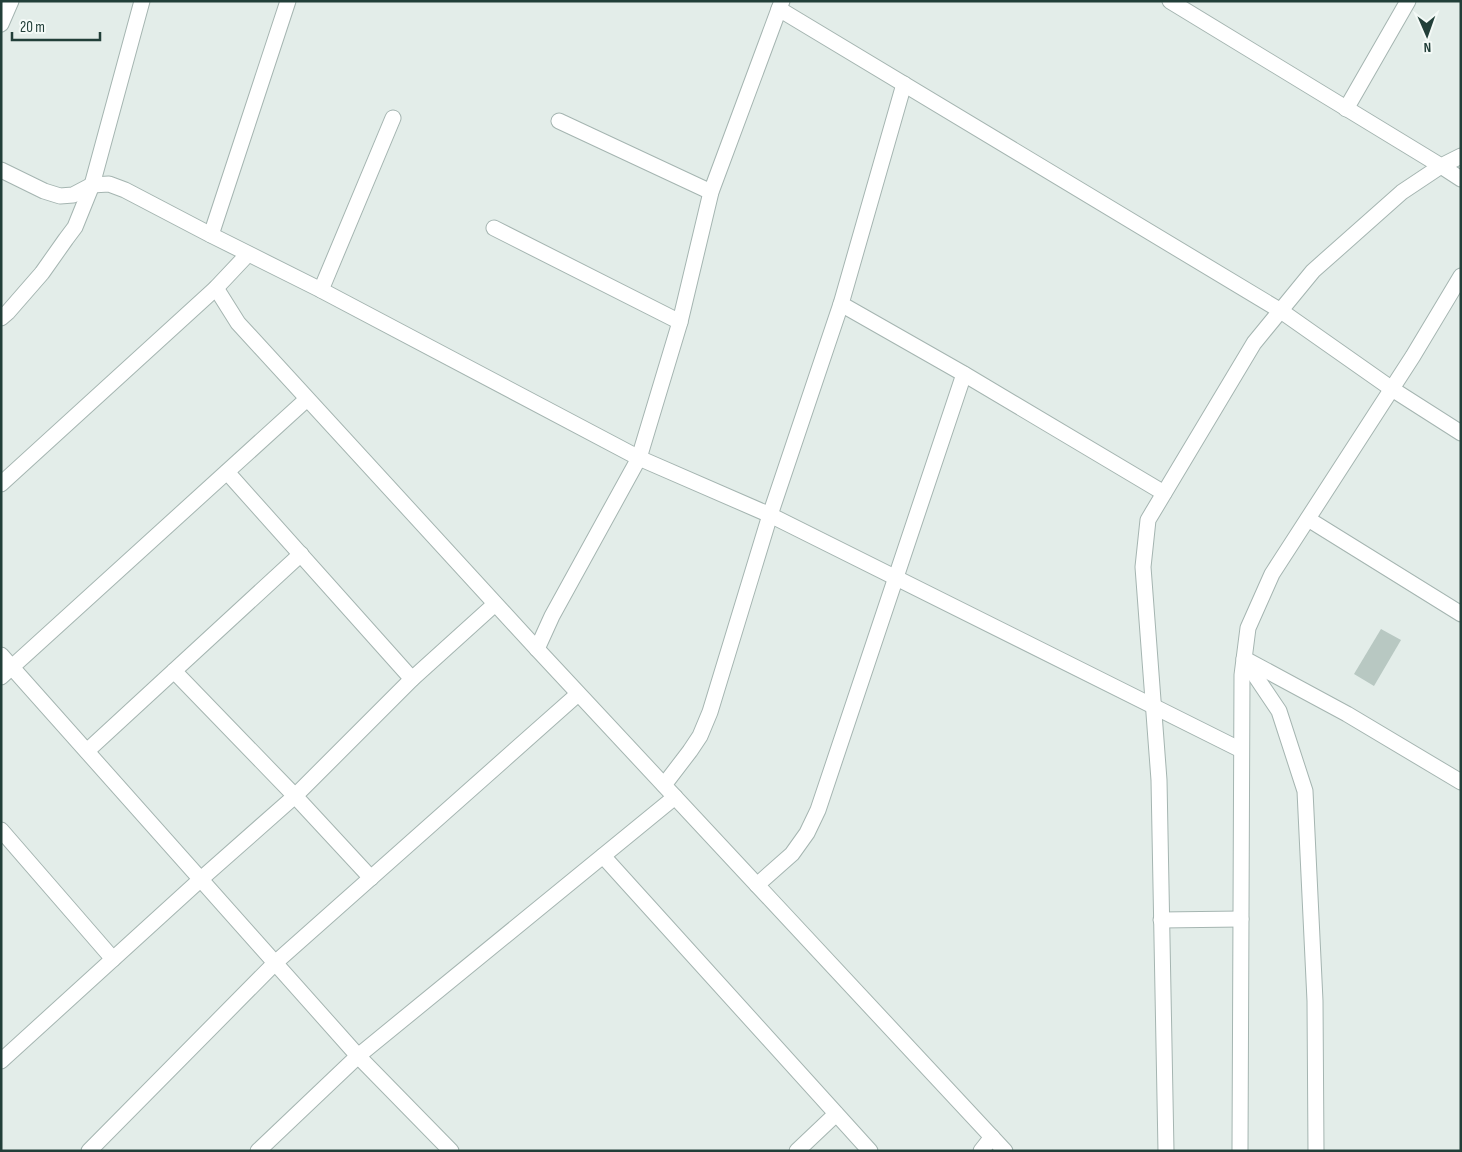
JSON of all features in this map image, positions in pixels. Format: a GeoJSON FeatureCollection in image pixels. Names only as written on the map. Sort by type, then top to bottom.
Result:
{"type":"FeatureCollection","features":[{"type":"Feature","properties":{"kind":"street"},"geometry":{"type":"LineString","coordinates":[[1,24],[11,1]]}},
{"type":"Feature","properties":{"kind":"street"},"geometry":{"type":"LineString","coordinates":[[1,318],[42,274],[74,226],[92,186],[142,1]]}},
{"type":"Feature","properties":{"kind":"street"},"geometry":{"type":"LineString","coordinates":[[211,235],[288,1]]}},
{"type":"Feature","properties":{"kind":"street"},"geometry":{"type":"LineString","coordinates":[[1170,1],[1461,179]]}},
{"type":"Feature","properties":{"kind":"street"},"geometry":{"type":"LineString","coordinates":[[1346,109],[1408,1]]}},
{"type":"Feature","properties":{"kind":"street"},"geometry":{"type":"LineString","coordinates":[[537,649],[552,616],[639,458],[680,322],[711,192],[781,5],[904,84],[1281,310],[1392,389],[1461,433]]}},
{"type":"Feature","properties":{"kind":"street"},"geometry":{"type":"LineString","coordinates":[[664,786],[700,736],[710,712],[770,515],[841,304],[904,84]]}},
{"type":"Feature","properties":{"kind":"street"},"geometry":{"type":"LineString","coordinates":[[321,290],[394,118]]}},
{"type":"Feature","properties":{"kind":"street"},"geometry":{"type":"LineString","coordinates":[[559,122],[711,192]]}},
{"type":"Feature","properties":{"kind":"street"},"geometry":{"type":"LineString","coordinates":[[1166,1151],[1159,780],[1143,567],[1148,520],[1254,343],[1313,271],[1402,192],[1440,166],[1461,156]]}},
{"type":"Feature","properties":{"kind":"street"},"geometry":{"type":"LineString","coordinates":[[1,170],[44,191],[60,196],[72,195],[92,186],[109,184],[125,190],[321,290],[639,458],[770,515],[1241,750]]}},
{"type":"Feature","properties":{"kind":"street"},"geometry":{"type":"LineString","coordinates":[[494,228],[680,322]]}},
{"type":"Feature","properties":{"kind":"street"},"geometry":{"type":"LineString","coordinates":[[1,484],[216,288],[248,254]]}},
{"type":"Feature","properties":{"kind":"street"},"geometry":{"type":"LineString","coordinates":[[1240,1151],[1242,675],[1248,628],[1272,574],[1392,389],[1461,276]]}},
{"type":"Feature","properties":{"kind":"street"},"geometry":{"type":"LineString","coordinates":[[216,288],[238,323],[307,399],[578,694],[1005,1151]]}},
{"type":"Feature","properties":{"kind":"street"},"geometry":{"type":"LineString","coordinates":[[841,304],[964,374],[1164,493]]}},
{"type":"Feature","properties":{"kind":"street"},"geometry":{"type":"LineString","coordinates":[[756,884],[792,854],[818,810],[964,374]]}},
{"type":"Feature","properties":{"kind":"street"},"geometry":{"type":"LineString","coordinates":[[7,672],[307,399]]}},
{"type":"Feature","properties":{"kind":"street"},"geometry":{"type":"LineString","coordinates":[[227,472],[412,679]]}},
{"type":"Feature","properties":{"kind":"street"},"geometry":{"type":"LineString","coordinates":[[1308,518],[1461,614]]}},
{"type":"Feature","properties":{"kind":"street"},"geometry":{"type":"LineString","coordinates":[[87,751],[301,554]]}},
{"type":"Feature","properties":{"kind":"street"},"geometry":{"type":"LineString","coordinates":[[1,1060],[295,796],[412,679],[496,604]]}},
{"type":"Feature","properties":{"kind":"street"},"geometry":{"type":"LineString","coordinates":[[1,654],[7,672],[87,751],[358,1056],[450,1150]]}},
{"type":"Feature","properties":{"kind":"street"},"geometry":{"type":"LineString","coordinates":[[1244,659],[1347,714],[1461,782]]}},
{"type":"Feature","properties":{"kind":"street"},"geometry":{"type":"LineString","coordinates":[[1244,659],[1279,711],[1305,791],[1315,1001],[1316,1151]]}},
{"type":"Feature","properties":{"kind":"street"},"geometry":{"type":"LineString","coordinates":[[174,671],[371,878]]}},
{"type":"Feature","properties":{"kind":"street"},"geometry":{"type":"LineString","coordinates":[[89,1151],[275,963],[578,694]]}},
{"type":"Feature","properties":{"kind":"street"},"geometry":{"type":"LineString","coordinates":[[258,1151],[358,1056],[675,797]]}},
{"type":"Feature","properties":{"kind":"street"},"geometry":{"type":"LineString","coordinates":[[1,830],[113,959]]}},
{"type":"Feature","properties":{"kind":"street"},"geometry":{"type":"LineString","coordinates":[[603,856],[870,1151]]}},
{"type":"Feature","properties":{"kind":"street"},"geometry":{"type":"LineString","coordinates":[[1161,920],[1240,919]]}},
{"type":"Feature","properties":{"kind":"street"},"geometry":{"type":"LineString","coordinates":[[797,1151],[836,1114]]}},
{"type":"Feature","properties":{"kind":"street"},"geometry":{"type":"LineString","coordinates":[[981,1151],[992,1137]]}},
{"type":"Feature","properties":{"kind":"building"},"geometry":{"type":"Polygon","coordinates":[[[1381,629],[1401,640],[1374,686],[1354,674],[1381,629]]]}}]}
